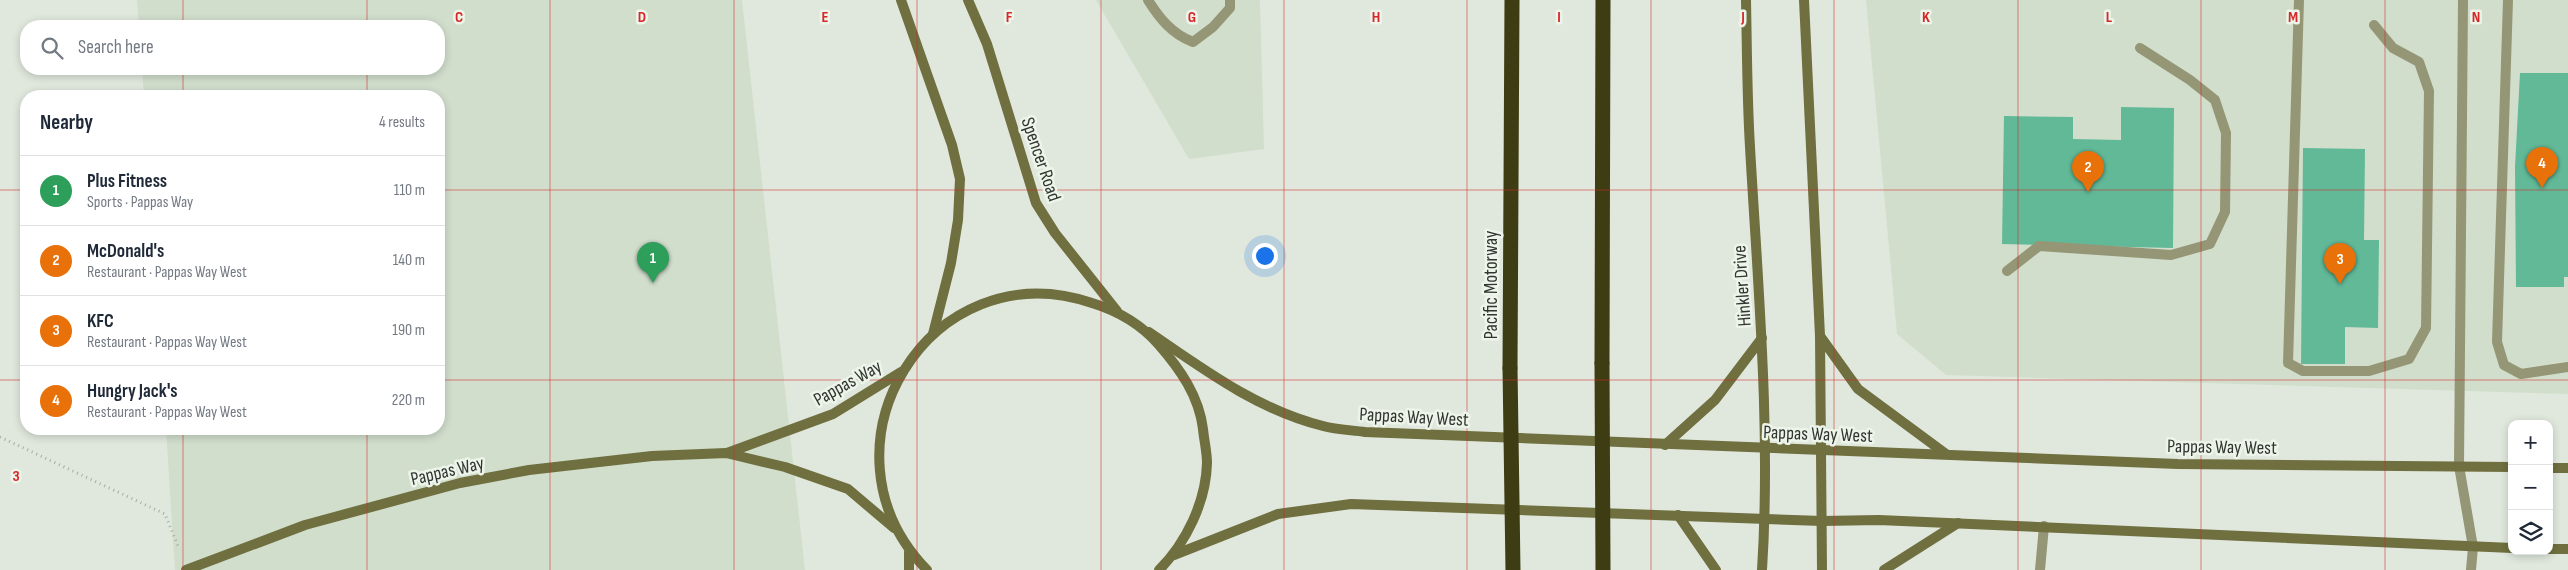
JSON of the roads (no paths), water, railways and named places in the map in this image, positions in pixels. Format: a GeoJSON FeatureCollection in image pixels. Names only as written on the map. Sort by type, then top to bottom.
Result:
{"type":"FeatureCollection","features":[{"type":"Feature","properties":{"kind":"highway","name":"Pacific Motorway"},"geometry":{"type":"LineString","coordinates":[[1512,0],[1510,368],[1513,570]]}},
{"type":"Feature","properties":{"kind":"highway"},"geometry":{"type":"LineString","coordinates":[[1603,0],[1603,570]]}},
{"type":"Feature","properties":{"kind":"street"},"geometry":{"type":"LineString","coordinates":[[901,0],[952,145],[960,179],[958,220],[952,254],[932,334]]}},
{"type":"Feature","properties":{"kind":"street","name":"Spencer Road"},"geometry":{"type":"LineString","coordinates":[[968,0],[987,44],[1036,203],[1055,233],[1117,311]]}},
{"type":"Feature","properties":{"kind":"street","name":"Hinkler Drive"},"geometry":{"type":"LineString","coordinates":[[1746,0],[1750,144],[1762,338],[1766,449],[1762,570]]}},
{"type":"Feature","properties":{"kind":"street"},"geometry":{"type":"LineString","coordinates":[[1804,0],[1820,336],[1822,570]]}},
{"type":"Feature","properties":{"kind":"street"},"geometry":{"type":"LineString","coordinates":[[927,570],[909,552],[895,529],[879,477],[881,422],[901,372],[915,352],[932,334],[974,307],[1021,294],[1070,295],[1117,311]]}},
{"type":"Feature","properties":{"kind":"street","name":"Pappas Way West"},"geometry":{"type":"LineString","coordinates":[[1117,311],[1217,378],[1275,410],[1324,426],[1365,432],[2178,464],[2508,467]]}},
{"type":"Feature","properties":{"kind":"street"},"geometry":{"type":"LineString","coordinates":[[1149,332],[1181,370],[1201,415],[1206,464],[1197,512],[1174,555],[1159,570]]}},
{"type":"Feature","properties":{"kind":"street"},"geometry":{"type":"LineString","coordinates":[[1820,336],[1858,389],[1946,454]]}},
{"type":"Feature","properties":{"kind":"street"},"geometry":{"type":"LineString","coordinates":[[1665,445],[1715,400],[1762,338]]}},
{"type":"Feature","properties":{"kind":"street","name":"Pappas Way"},"geometry":{"type":"LineString","coordinates":[[726,453],[833,414],[901,372]]}},
{"type":"Feature","properties":{"kind":"street","name":"Pappas Way"},"geometry":{"type":"LineString","coordinates":[[187,570],[305,525],[460,483],[528,470],[652,456],[726,453],[785,467],[848,489],[895,529]]}},
{"type":"Feature","properties":{"kind":"street"},"geometry":{"type":"LineString","coordinates":[[2553,468],[2568,468]]}},
{"type":"Feature","properties":{"kind":"street"},"geometry":{"type":"LineString","coordinates":[[1174,555],[1278,514],[1351,504],[1822,521],[1880,520],[2044,526],[2508,548]]}},
{"type":"Feature","properties":{"kind":"street"},"geometry":{"type":"LineString","coordinates":[[1678,515],[1716,570]]}},
{"type":"Feature","properties":{"kind":"street"},"geometry":{"type":"LineString","coordinates":[[1884,570],[1959,523]]}},
{"type":"Feature","properties":{"kind":"street"},"geometry":{"type":"LineString","coordinates":[[2553,549],[2568,549]]}},
{"type":"Feature","properties":{"kind":"street"},"geometry":{"type":"LineString","coordinates":[[908,570],[909,552]]}},
{"type":"Feature","properties":{"kind":"lane"},"geometry":{"type":"LineString","coordinates":[[1148,0],[1160,18],[1179,37],[1193,42],[1213,27],[1230,8],[1230,0]]}},
{"type":"Feature","properties":{"kind":"lane"},"geometry":{"type":"LineString","coordinates":[[2299,0],[2288,363],[2303,372],[2369,371],[2409,359],[2426,328],[2429,91],[2419,62],[2393,48],[2374,25]]}},
{"type":"Feature","properties":{"kind":"lane"},"geometry":{"type":"LineString","coordinates":[[2463,0],[2459,466],[2473,547],[2471,570]]}},
{"type":"Feature","properties":{"kind":"lane"},"geometry":{"type":"LineString","coordinates":[[2508,0],[2497,342],[2504,365],[2521,374],[2568,368]]}},
{"type":"Feature","properties":{"kind":"lane"},"geometry":{"type":"LineString","coordinates":[[2007,271],[2040,246],[2172,255],[2210,244],[2225,212],[2226,133],[2215,100],[2190,80],[2140,48]]}},
{"type":"Feature","properties":{"kind":"lane"},"geometry":{"type":"LineString","coordinates":[[2040,570],[2044,526]]}},
{"type":"Feature","properties":{"kind":"place","name":"Hungry Jack's"},"geometry":{"type":"Point","coordinates":[2542,188]}},
{"type":"Feature","properties":{"kind":"place","name":"McDonald's"},"geometry":{"type":"Point","coordinates":[2088,192]}},
{"type":"Feature","properties":{"kind":"place","name":"Plus Fitness"},"geometry":{"type":"Point","coordinates":[653,283]}},
{"type":"Feature","properties":{"kind":"place","name":"KFC"},"geometry":{"type":"Point","coordinates":[2340,284]}}]}
